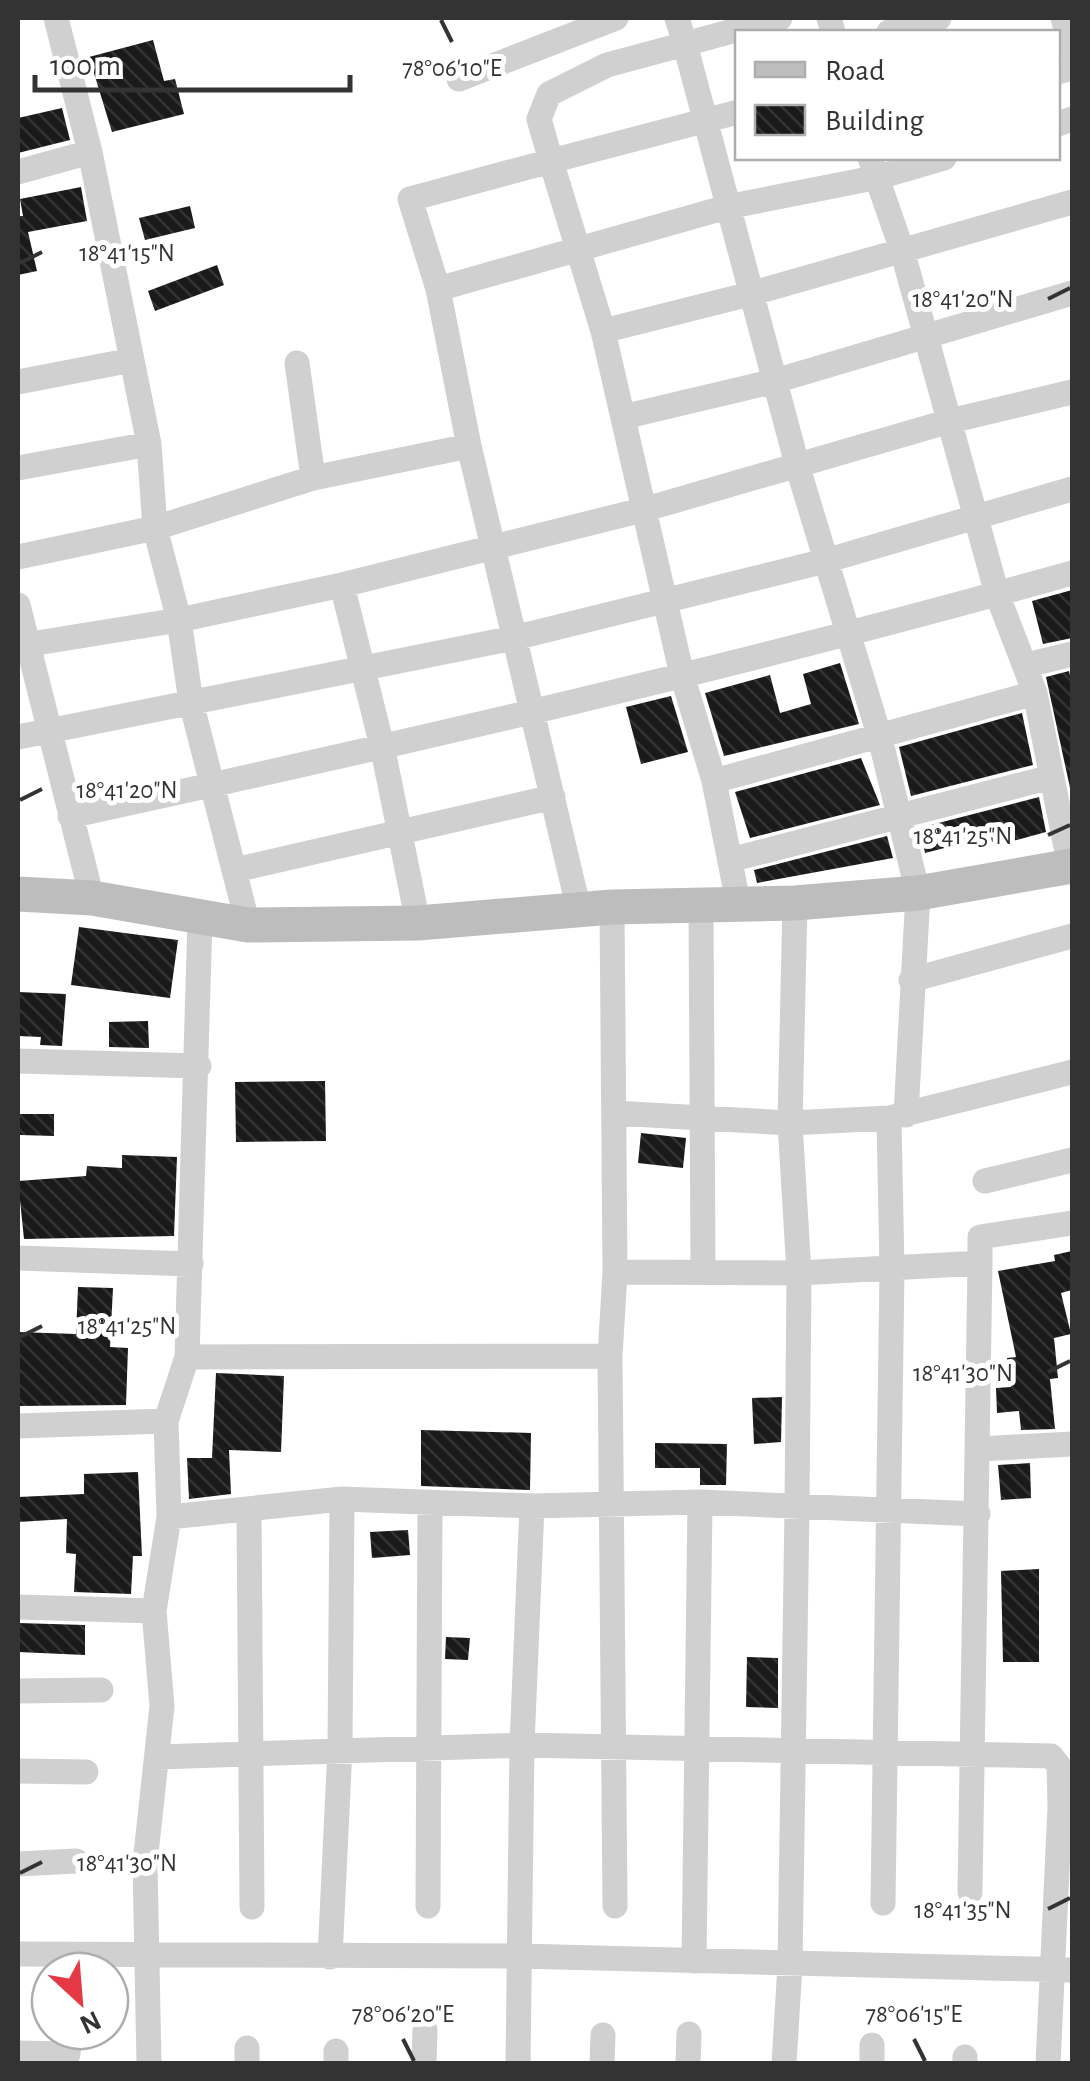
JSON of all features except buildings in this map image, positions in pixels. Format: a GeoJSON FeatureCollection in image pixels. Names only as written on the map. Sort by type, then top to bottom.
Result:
{"type":"FeatureCollection","features":[{"type":"Feature","properties":{"kind":"main road"},"geometry":{"type":"LineString","coordinates":[[18,894],[92,898],[200,920],[248,925],[418,923],[596,909],[795,903],[918,893],[1071,866]]}},
{"type":"Feature","properties":{"kind":"street"},"geometry":{"type":"LineString","coordinates":[[56,18],[90,152],[149,444],[155,528],[179,620],[191,702],[248,925]]}},
{"type":"Feature","properties":{"kind":"street"},"geometry":{"type":"LineString","coordinates":[[459,79],[616,18]]}},
{"type":"Feature","properties":{"kind":"street"},"geometry":{"type":"LineString","coordinates":[[677,18],[798,468],[880,738],[918,893],[898,1116],[892,1270],[883,1904]]}},
{"type":"Feature","properties":{"kind":"street"},"geometry":{"type":"LineString","coordinates":[[736,30],[780,18]]}},
{"type":"Feature","properties":{"kind":"street"},"geometry":{"type":"LineString","coordinates":[[897,30],[939,18]]}},
{"type":"Feature","properties":{"kind":"street"},"geometry":{"type":"LineString","coordinates":[[1063,18],[1072,50]]}},
{"type":"Feature","properties":{"kind":"street"},"geometry":{"type":"LineString","coordinates":[[735,30],[607,65],[549,94],[539,119],[603,330],[682,674],[714,781],[738,902]]}},
{"type":"Feature","properties":{"kind":"street"},"geometry":{"type":"LineString","coordinates":[[615,1906],[610,1356],[614,1112],[596,909],[553,797],[469,446],[438,289],[410,199],[735,113]]}},
{"type":"Feature","properties":{"kind":"street"},"geometry":{"type":"LineString","coordinates":[[18,172],[90,152]]}},
{"type":"Feature","properties":{"kind":"street"},"geometry":{"type":"LineString","coordinates":[[438,289],[579,246],[874,167],[928,160]]}},
{"type":"Feature","properties":{"kind":"street"},"geometry":{"type":"LineString","coordinates":[[874,167],[902,250],[997,594],[1035,693],[1051,777],[1065,810],[1071,866]]}},
{"type":"Feature","properties":{"kind":"street"},"geometry":{"type":"LineString","coordinates":[[603,330],[750,294],[1072,202]]}},
{"type":"Feature","properties":{"kind":"street"},"geometry":{"type":"LineString","coordinates":[[623,417],[775,381],[1072,293]]}},
{"type":"Feature","properties":{"kind":"street"},"geometry":{"type":"LineString","coordinates":[[18,382],[132,360]]}},
{"type":"Feature","properties":{"kind":"street"},"geometry":{"type":"LineString","coordinates":[[297,363],[313,478]]}},
{"type":"Feature","properties":{"kind":"street"},"geometry":{"type":"LineString","coordinates":[[22,645],[179,620],[342,585],[646,510],[950,422],[1072,392]]}},
{"type":"Feature","properties":{"kind":"street"},"geometry":{"type":"LineString","coordinates":[[18,468],[149,444]]}},
{"type":"Feature","properties":{"kind":"street"},"geometry":{"type":"LineString","coordinates":[[18,558],[155,528],[313,478],[469,446]]}},
{"type":"Feature","properties":{"kind":"street"},"geometry":{"type":"LineString","coordinates":[[18,738],[514,638],[825,561],[1072,489]]}},
{"type":"Feature","properties":{"kind":"street"},"geometry":{"type":"LineString","coordinates":[[70,816],[383,750],[848,636],[1072,572]]}},
{"type":"Feature","properties":{"kind":"street"},"geometry":{"type":"LineString","coordinates":[[342,585],[402,834],[418,923]]}},
{"type":"Feature","properties":{"kind":"street"},"geometry":{"type":"LineString","coordinates":[[18,605],[22,645],[52,730],[92,898]]}},
{"type":"Feature","properties":{"kind":"street"},"geometry":{"type":"LineString","coordinates":[[1027,665],[1072,654]]}},
{"type":"Feature","properties":{"kind":"street"},"geometry":{"type":"LineString","coordinates":[[714,781],[1035,693]]}},
{"type":"Feature","properties":{"kind":"street"},"geometry":{"type":"LineString","coordinates":[[1046,748],[1072,742]]}},
{"type":"Feature","properties":{"kind":"street"},"geometry":{"type":"LineString","coordinates":[[730,860],[1051,777]]}},
{"type":"Feature","properties":{"kind":"street"},"geometry":{"type":"LineString","coordinates":[[235,870],[553,797]]}},
{"type":"Feature","properties":{"kind":"street"},"geometry":{"type":"LineString","coordinates":[[784,2064],[790,1965],[797,1509],[799,1274],[790,1124],[795,903]]}},
{"type":"Feature","properties":{"kind":"street"},"geometry":{"type":"LineString","coordinates":[[701,904],[703,1272]]}},
{"type":"Feature","properties":{"kind":"street"},"geometry":{"type":"LineString","coordinates":[[149,2064],[145,1863],[162,1706],[154,1611],[169,1517],[166,1421],[187,1357],[199,1066],[200,920]]}},
{"type":"Feature","properties":{"kind":"street"},"geometry":{"type":"LineString","coordinates":[[911,980],[1072,936]]}},
{"type":"Feature","properties":{"kind":"street"},"geometry":{"type":"LineString","coordinates":[[18,1061],[199,1066]]}},
{"type":"Feature","properties":{"kind":"street"},"geometry":{"type":"LineString","coordinates":[[614,1112],[790,1124],[898,1116],[1072,1072]]}},
{"type":"Feature","properties":{"kind":"street"},"geometry":{"type":"LineString","coordinates":[[985,1181],[1072,1160]]}},
{"type":"Feature","properties":{"kind":"street"},"geometry":{"type":"LineString","coordinates":[[970,1892],[980,1237],[1072,1223]]}},
{"type":"Feature","properties":{"kind":"street"},"geometry":{"type":"LineString","coordinates":[[18,1258],[190,1264]]}},
{"type":"Feature","properties":{"kind":"street"},"geometry":{"type":"LineString","coordinates":[[614,1272],[799,1274],[980,1263]]}},
{"type":"Feature","properties":{"kind":"street"},"geometry":{"type":"LineString","coordinates":[[187,1357],[610,1356]]}},
{"type":"Feature","properties":{"kind":"street"},"geometry":{"type":"LineString","coordinates":[[18,1426],[166,1421]]}},
{"type":"Feature","properties":{"kind":"street"},"geometry":{"type":"LineString","coordinates":[[978,1450],[1072,1444]]}},
{"type":"Feature","properties":{"kind":"street"},"geometry":{"type":"LineString","coordinates":[[169,1517],[342,1499],[532,1506],[700,1502],[978,1514]]}},
{"type":"Feature","properties":{"kind":"street"},"geometry":{"type":"LineString","coordinates":[[330,1957],[340,1748],[342,1499]]}},
{"type":"Feature","properties":{"kind":"street"},"geometry":{"type":"LineString","coordinates":[[428,1906],[430,1502]]}},
{"type":"Feature","properties":{"kind":"street"},"geometry":{"type":"LineString","coordinates":[[694,1961],[700,1749],[700,1502]]}},
{"type":"Feature","properties":{"kind":"street"},"geometry":{"type":"LineString","coordinates":[[518,2064],[522,1745],[532,1506]]}},
{"type":"Feature","properties":{"kind":"street"},"geometry":{"type":"LineString","coordinates":[[249,1509],[252,1907]]}},
{"type":"Feature","properties":{"kind":"street"},"geometry":{"type":"LineString","coordinates":[[18,1607],[154,1611]]}},
{"type":"Feature","properties":{"kind":"street"},"geometry":{"type":"LineString","coordinates":[[18,1691],[100,1690]]}},
{"type":"Feature","properties":{"kind":"street"},"geometry":{"type":"LineString","coordinates":[[158,1757],[522,1745],[1057,1759],[1066,1808],[1062,1970],[1048,2064]]}},
{"type":"Feature","properties":{"kind":"street"},"geometry":{"type":"LineString","coordinates":[[18,1771],[86,1772]]}},
{"type":"Feature","properties":{"kind":"street"},"geometry":{"type":"LineString","coordinates":[[18,1864],[76,1862]]}},
{"type":"Feature","properties":{"kind":"street"},"geometry":{"type":"LineString","coordinates":[[18,1954],[519,1956],[1062,1970]]}},
{"type":"Feature","properties":{"kind":"street"},"geometry":{"type":"LineString","coordinates":[[424,2064],[425,2030]]}},
{"type":"Feature","properties":{"kind":"street"},"geometry":{"type":"LineString","coordinates":[[688,2064],[689,2034]]}},
{"type":"Feature","properties":{"kind":"street"},"geometry":{"type":"LineString","coordinates":[[602,2064],[603,2035]]}},
{"type":"Feature","properties":{"kind":"street"},"geometry":{"type":"LineString","coordinates":[[18,2054],[68,2051]]}}]}
